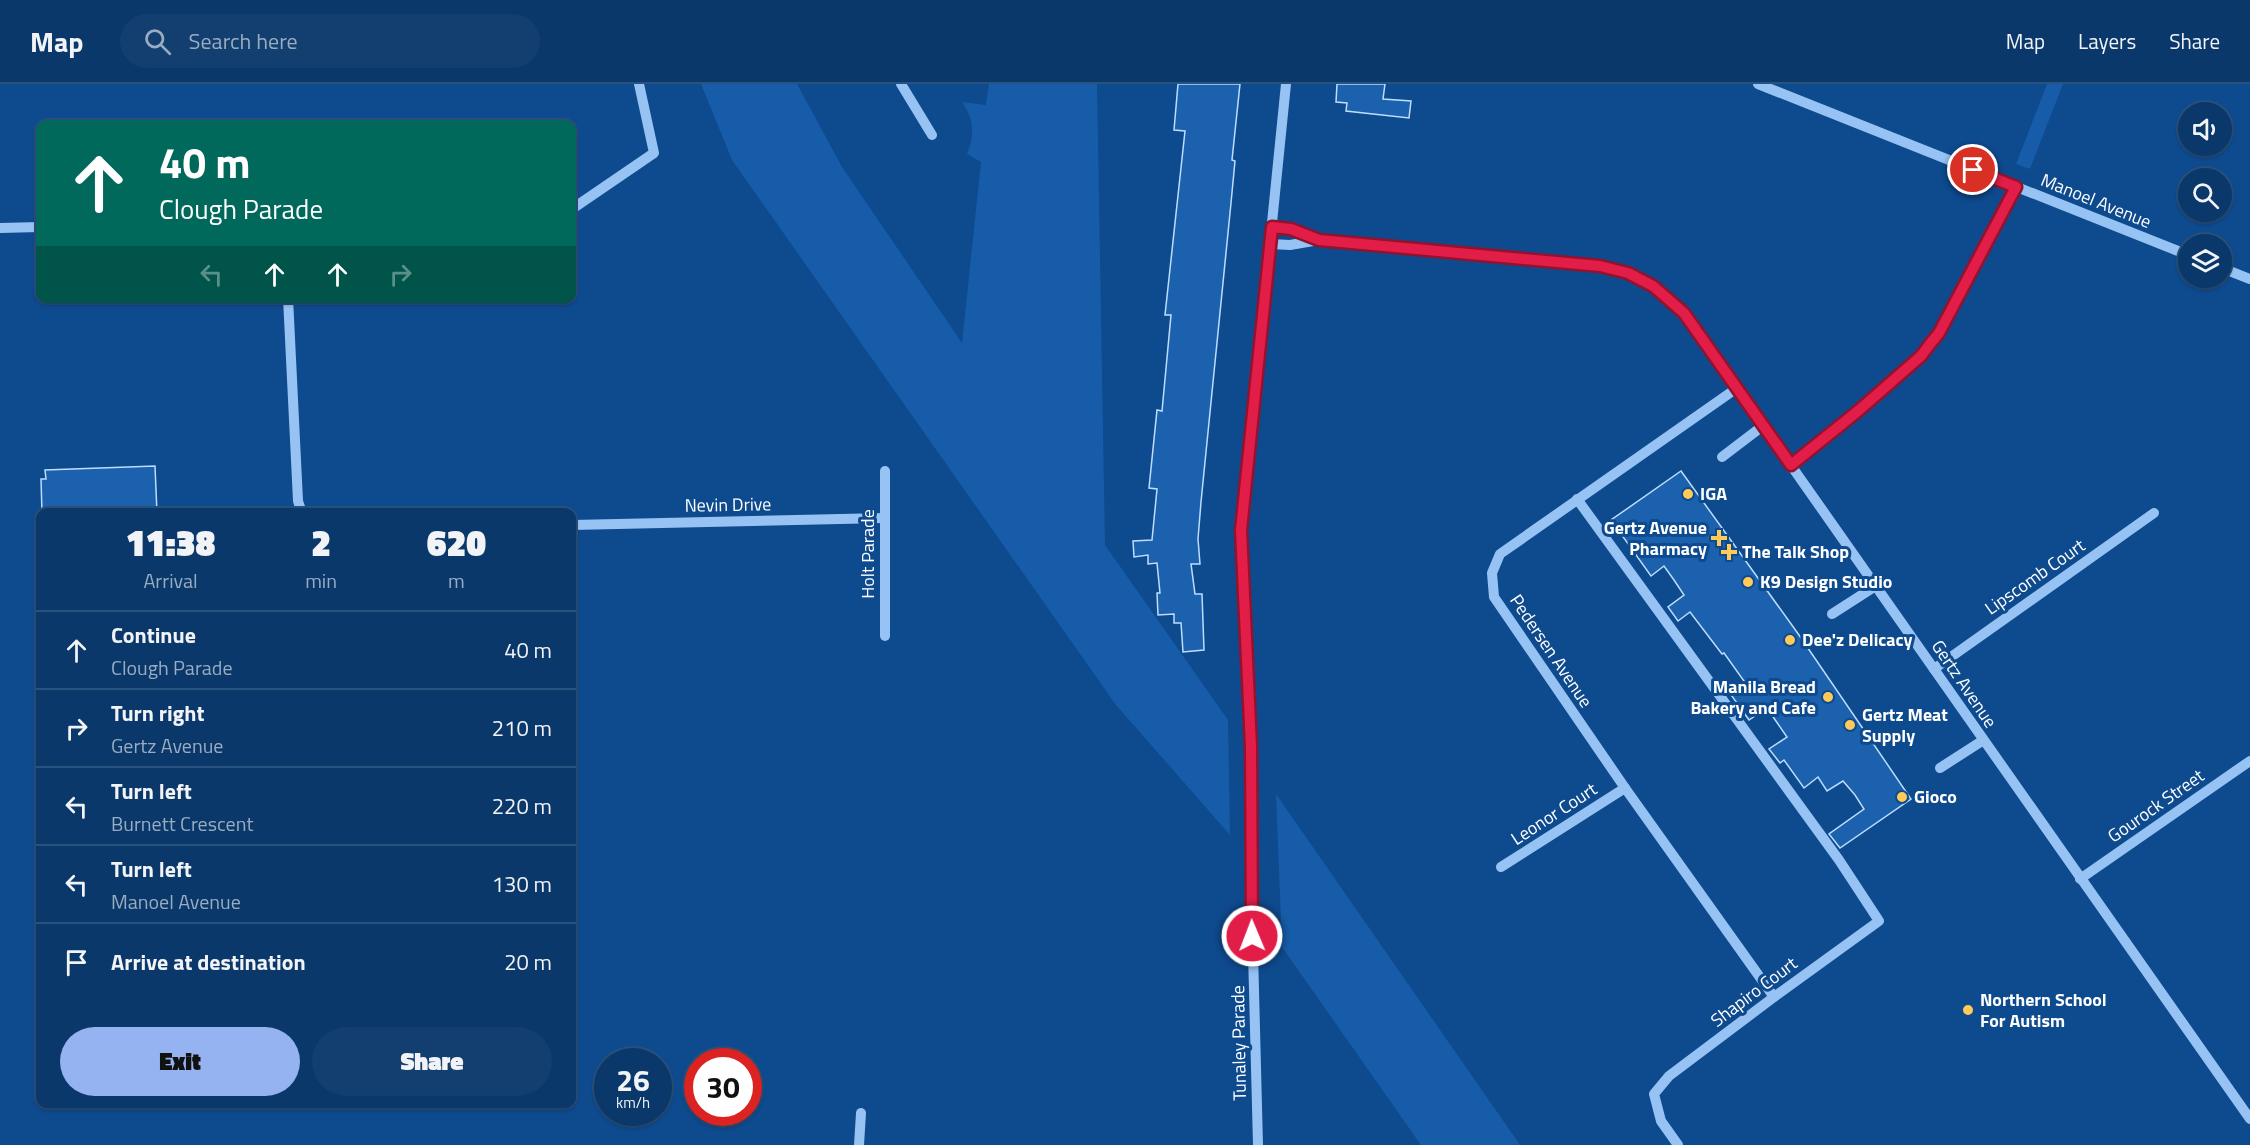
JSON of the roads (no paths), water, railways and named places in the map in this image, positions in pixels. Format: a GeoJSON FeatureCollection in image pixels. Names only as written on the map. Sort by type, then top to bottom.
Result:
{"type":"FeatureCollection","features":[{"type":"Feature","properties":{"kind":"street"},"geometry":{"type":"LineString","coordinates":[[576,206],[654,153],[639,84]]}},
{"type":"Feature","properties":{"kind":"street"},"geometry":{"type":"LineString","coordinates":[[901,84],[932,135]]}},
{"type":"Feature","properties":{"kind":"street","name":"Tunaley Parade"},"geometry":{"type":"LineString","coordinates":[[1258,1145],[1251,733],[1241,530],[1286,84]]}},
{"type":"Feature","properties":{"kind":"street","name":"Manoel Avenue"},"geometry":{"type":"LineString","coordinates":[[1758,84],[2178,251]]}},
{"type":"Feature","properties":{"kind":"street"},"geometry":{"type":"LineString","coordinates":[[1791,465],[1921,356],[1933,341],[1960,294],[2016,187]]}},
{"type":"Feature","properties":{"kind":"street"},"geometry":{"type":"LineString","coordinates":[[0,228],[36,227]]}},
{"type":"Feature","properties":{"kind":"street","name":"Gertz Avenue"},"geometry":{"type":"LineString","coordinates":[[1272,227],[1291,229],[1319,240]]}},
{"type":"Feature","properties":{"kind":"street","name":"Gertz Avenue"},"geometry":{"type":"LineString","coordinates":[[1270,244],[1290,245],[1319,240],[1600,266],[1628,273],[1653,286],[1684,313],[1764,425],[1874,587],[2250,1119]]}},
{"type":"Feature","properties":{"kind":"street"},"geometry":{"type":"LineString","coordinates":[[2232,272],[2250,279]]}},
{"type":"Feature","properties":{"kind":"street"},"geometry":{"type":"LineString","coordinates":[[288,303],[298,501],[300,508]]}},
{"type":"Feature","properties":{"kind":"street","name":"Pedersen Avenue"},"geometry":{"type":"LineString","coordinates":[[1737,388],[1500,554],[1492,573],[1494,597],[1625,788],[1774,997]]}},
{"type":"Feature","properties":{"kind":"street"},"geometry":{"type":"LineString","coordinates":[[1722,457],[1764,425]]}},
{"type":"Feature","properties":{"kind":"street","name":"Holt Parade"},"geometry":{"type":"LineString","coordinates":[[885,471],[885,636]]}},
{"type":"Feature","properties":{"kind":"street","name":"Shapiro Court"},"geometry":{"type":"LineString","coordinates":[[1577,499],[1839,860],[1879,921],[1669,1076],[1654,1094],[1661,1121],[1678,1145]]}},
{"type":"Feature","properties":{"kind":"street","name":"Lipscomb Court"},"geometry":{"type":"LineString","coordinates":[[1934,669],[2154,513]]}},
{"type":"Feature","properties":{"kind":"street","name":"Nevin Drive"},"geometry":{"type":"LineString","coordinates":[[576,525],[885,518]]}},
{"type":"Feature","properties":{"kind":"street"},"geometry":{"type":"LineString","coordinates":[[1832,614],[1874,587]]}},
{"type":"Feature","properties":{"kind":"street"},"geometry":{"type":"LineString","coordinates":[[1940,768],[1983,741]]}},
{"type":"Feature","properties":{"kind":"street","name":"Gourock Street"},"geometry":{"type":"LineString","coordinates":[[2080,879],[2250,761]]}},
{"type":"Feature","properties":{"kind":"street","name":"Leonor Court"},"geometry":{"type":"LineString","coordinates":[[1500,867],[1625,788]]}},
{"type":"Feature","properties":{"kind":"street"},"geometry":{"type":"LineString","coordinates":[[858,1145],[861,1113]]}},
{"type":"Feature","properties":{"kind":"place","name":"IGA"},"geometry":{"type":"Point","coordinates":[1688,494]}},
{"type":"Feature","properties":{"kind":"place","name":"Gertz Avenue Pharmacy"},"geometry":{"type":"Point","coordinates":[1719,538]}},
{"type":"Feature","properties":{"kind":"place","name":"The Talk Shop"},"geometry":{"type":"Point","coordinates":[1729,552]}},
{"type":"Feature","properties":{"kind":"place","name":"K9 Design Studio"},"geometry":{"type":"Point","coordinates":[1748,582]}},
{"type":"Feature","properties":{"kind":"place","name":"Dee'z Delicacy"},"geometry":{"type":"Point","coordinates":[1790,640]}},
{"type":"Feature","properties":{"kind":"place","name":"Manila Bread Bakery and Cafe"},"geometry":{"type":"Point","coordinates":[1828,697]}},
{"type":"Feature","properties":{"kind":"place","name":"Gertz Meat Supply"},"geometry":{"type":"Point","coordinates":[1850,725]}},
{"type":"Feature","properties":{"kind":"place","name":"Gioco"},"geometry":{"type":"Point","coordinates":[1902,797]}},
{"type":"Feature","properties":{"kind":"place","name":"Northern School For Autism"},"geometry":{"type":"Point","coordinates":[1968,1010]}}]}
